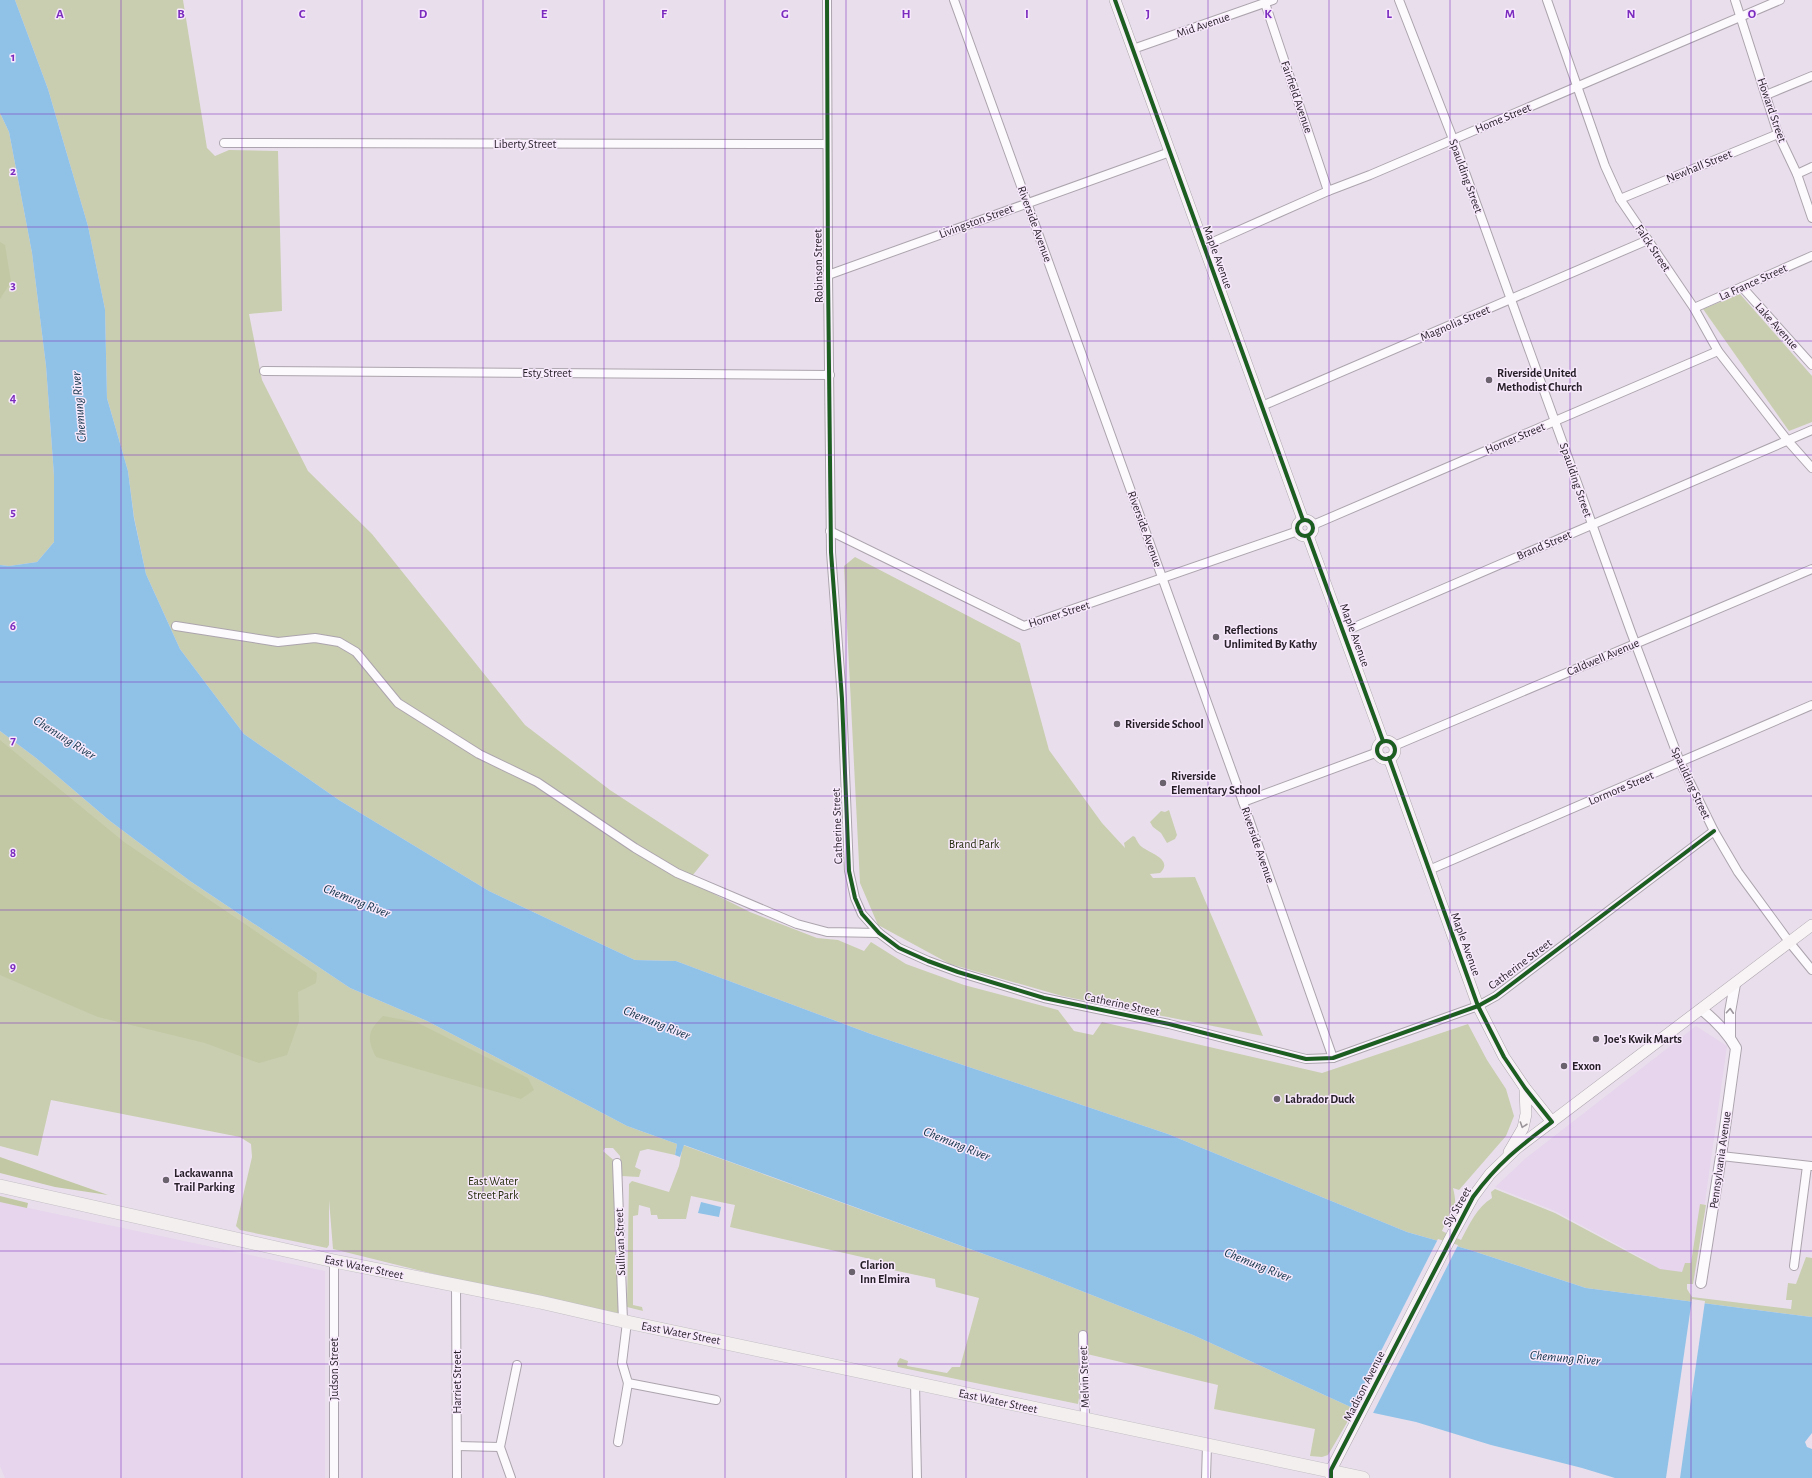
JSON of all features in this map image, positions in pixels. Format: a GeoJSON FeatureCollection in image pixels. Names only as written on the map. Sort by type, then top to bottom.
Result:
{"type":"FeatureCollection","features":[{"type":"Feature","properties":{"kind":"main road","name":"Maple Avenue"},"geometry":{"type":"LineString","coordinates":[[1115,0],[1303,520]]}},
{"type":"Feature","properties":{"kind":"main road"},"geometry":{"type":"LineString","coordinates":[[1303,520],[1308,520],[1313,525],[1312,532],[1303,533],[1298,525],[1303,520]]}},
{"type":"Feature","properties":{"kind":"main road","name":"Maple Avenue"},"geometry":{"type":"LineString","coordinates":[[1303,533],[1343,632],[1383,741]]}},
{"type":"Feature","properties":{"kind":"main road"},"geometry":{"type":"LineString","coordinates":[[1383,741],[1389,741],[1394,746],[1394,754],[1389,758],[1384,758],[1378,752],[1379,745],[1383,741]]}},
{"type":"Feature","properties":{"kind":"main road","name":"Maple Avenue"},"geometry":{"type":"LineString","coordinates":[[1389,758],[1478,1006],[1504,1057],[1525,1088],[1552,1122]]}},
{"type":"Feature","properties":{"kind":"main road"},"geometry":{"type":"LineString","coordinates":[[1701,1009],[1812,925]]}},
{"type":"Feature","properties":{"kind":"main road","name":"Sly Street"},"geometry":{"type":"LineString","coordinates":[[1417,1303],[1473,1197],[1490,1174],[1506,1158],[1552,1122],[1701,1009]]}},
{"type":"Feature","properties":{"kind":"main road"},"geometry":{"type":"LineString","coordinates":[[1506,1158],[1523,1128],[1526,1114],[1525,1088]]}},
{"type":"Feature","properties":{"kind":"main road","name":"East Water Street"},"geometry":{"type":"LineString","coordinates":[[0,1186],[334,1261],[540,1302],[1207,1445],[1331,1474],[1363,1478]]}},
{"type":"Feature","properties":{"kind":"main road","name":"Madison Avenue"},"geometry":{"type":"LineString","coordinates":[[1331,1474],[1417,1303]]}},
{"type":"Feature","properties":{"kind":"street","name":"Robinson Street"},"geometry":{"type":"LineString","coordinates":[[827,0],[830,531]]}},
{"type":"Feature","properties":{"kind":"street","name":"Riverside Avenue"},"geometry":{"type":"LineString","coordinates":[[954,0],[1243,802],[1333,1058]]}},
{"type":"Feature","properties":{"kind":"street","name":"Mid Avenue"},"geometry":{"type":"LineString","coordinates":[[1133,49],[1273,0]]}},
{"type":"Feature","properties":{"kind":"street","name":"Spaulding Street"},"geometry":{"type":"LineString","coordinates":[[1399,0],[1453,139],[1556,421],[1635,644],[1680,762],[1714,831],[1738,872],[1790,943],[1812,970]]}},
{"type":"Feature","properties":{"kind":"street","name":"Falck Street"},"geometry":{"type":"LineString","coordinates":[[1547,0],[1605,166],[1620,199],[1694,308],[1718,351],[1788,441],[1812,468]]}},
{"type":"Feature","properties":{"kind":"street","name":"Howard Street"},"geometry":{"type":"LineString","coordinates":[[1735,0],[1778,134],[1797,174],[1812,218]]}},
{"type":"Feature","properties":{"kind":"street","name":"Home Street"},"geometry":{"type":"LineString","coordinates":[[1204,246],[1328,190],[1370,174],[1780,0]]}},
{"type":"Feature","properties":{"kind":"street","name":"Fairfield Avenue"},"geometry":{"type":"LineString","coordinates":[[1265,3],[1328,190]]}},
{"type":"Feature","properties":{"kind":"street"},"geometry":{"type":"LineString","coordinates":[[1766,96],[1812,76]]}},
{"type":"Feature","properties":{"kind":"street","name":"Newhall Street"},"geometry":{"type":"LineString","coordinates":[[1620,199],[1778,134]]}},
{"type":"Feature","properties":{"kind":"street","name":"Liberty Street"},"geometry":{"type":"LineString","coordinates":[[224,143],[827,144]]}},
{"type":"Feature","properties":{"kind":"street","name":"Livingston Street"},"geometry":{"type":"LineString","coordinates":[[828,274],[1170,152]]}},
{"type":"Feature","properties":{"kind":"street"},"geometry":{"type":"LineString","coordinates":[[1797,174],[1812,167]]}},
{"type":"Feature","properties":{"kind":"street","name":"Magnolia Street"},"geometry":{"type":"LineString","coordinates":[[1262,406],[1648,240]]}},
{"type":"Feature","properties":{"kind":"street","name":"La France Street"},"geometry":{"type":"LineString","coordinates":[[1694,308],[1812,256]]}},
{"type":"Feature","properties":{"kind":"street","name":"Lake Avenue"},"geometry":{"type":"LineString","coordinates":[[1742,287],[1812,365]]}},
{"type":"Feature","properties":{"kind":"street","name":"Horner Street"},"geometry":{"type":"LineString","coordinates":[[1313,525],[1718,351]]}},
{"type":"Feature","properties":{"kind":"street","name":"Esty Street"},"geometry":{"type":"LineString","coordinates":[[264,371],[830,375]]}},
{"type":"Feature","properties":{"kind":"street","name":"Brand Street"},"geometry":{"type":"LineString","coordinates":[[1343,632],[1812,430]]}},
{"type":"Feature","properties":{"kind":"street","name":"Horner Street"},"geometry":{"type":"LineString","coordinates":[[830,531],[1024,626],[1303,533]]}},
{"type":"Feature","properties":{"kind":"street","name":"Catherine Street"},"geometry":{"type":"LineString","coordinates":[[830,531],[842,699],[849,871],[855,898],[862,914],[879,933],[898,948],[958,972],[1044,998],[1169,1024],[1306,1059],[1333,1058],[1478,1006],[1496,996],[1714,831]]}},
{"type":"Feature","properties":{"kind":"street","name":"Caldwell Avenue"},"geometry":{"type":"LineString","coordinates":[[1394,746],[1812,569]]}},
{"type":"Feature","properties":{"kind":"street"},"geometry":{"type":"LineString","coordinates":[[176,626],[278,642],[315,638],[339,642],[356,652],[398,703],[480,754],[537,782],[635,848],[677,873],[796,924],[827,932],[879,933]]}},
{"type":"Feature","properties":{"kind":"street","name":"Lormore Street"},"geometry":{"type":"LineString","coordinates":[[1429,870],[1812,705]]}},
{"type":"Feature","properties":{"kind":"street"},"geometry":{"type":"LineString","coordinates":[[1243,802],[1378,752]]}},
{"type":"Feature","properties":{"kind":"street","name":"Pennsylvania Avenue"},"geometry":{"type":"LineString","coordinates":[[1730,1038],[1730,1013],[1735,984]]}},
{"type":"Feature","properties":{"kind":"street","name":"Pennsylvania Avenue"},"geometry":{"type":"LineString","coordinates":[[1701,1009],[1719,1025],[1736,1048],[1701,1283]]}},
{"type":"Feature","properties":{"kind":"street"},"geometry":{"type":"LineString","coordinates":[[1721,1156],[1810,1166],[1794,1266]]}},
{"type":"Feature","properties":{"kind":"street","name":"Sullivan Street"},"geometry":{"type":"LineString","coordinates":[[617,1163],[625,1321],[622,1363],[628,1383]]}},
{"type":"Feature","properties":{"kind":"street","name":"Judson Street"},"geometry":{"type":"LineString","coordinates":[[334,1261],[334,1478]]}},
{"type":"Feature","properties":{"kind":"street","name":"Harriet Street"},"geometry":{"type":"LineString","coordinates":[[456,1285],[457,1478]]}},
{"type":"Feature","properties":{"kind":"street","name":"Melvin Street"},"geometry":{"type":"LineString","coordinates":[[1083,1335],[1085,1419]]}},
{"type":"Feature","properties":{"kind":"street"},"geometry":{"type":"LineString","coordinates":[[511,1478],[500,1447],[517,1365]]}},
{"type":"Feature","properties":{"kind":"street"},"geometry":{"type":"LineString","coordinates":[[618,1442],[628,1383],[716,1400]]}},
{"type":"Feature","properties":{"kind":"street"},"geometry":{"type":"LineString","coordinates":[[915,1383],[917,1478]]}},
{"type":"Feature","properties":{"kind":"street"},"geometry":{"type":"LineString","coordinates":[[1206,1478],[1207,1445]]}},
{"type":"Feature","properties":{"kind":"street"},"geometry":{"type":"LineString","coordinates":[[457,1446],[500,1447]]}},
{"type":"Feature","properties":{"kind":"shaded area"},"geometry":{"type":"Polygon","coordinates":[[[1696,1026],[1727,1046],[1694,1280],[1647,1269],[1646,1260],[1555,1211],[1495,1187],[1526,1158],[1696,1026]]]}},
{"type":"Feature","properties":{"kind":"shaded area"},"geometry":{"type":"Polygon","coordinates":[[[0,1202],[325,1271],[325,1478],[5,1478],[0,1466],[0,1202]]]}},
{"type":"Feature","properties":{"kind":"green space"},"geometry":{"type":"Polygon","coordinates":[[[15,0],[183,0],[207,148],[215,156],[229,150],[278,151],[282,311],[249,314],[262,380],[308,471],[372,534],[525,725],[610,790],[709,855],[688,881],[750,912],[817,938],[838,940],[864,951],[871,942],[906,964],[964,985],[1058,1010],[1074,1031],[1093,1035],[1102,1022],[1322,1073],[1468,1024],[1487,1060],[1506,1089],[1514,1116],[1506,1136],[1459,1190],[1453,1188],[1455,1206],[1442,1231],[1461,1240],[1470,1222],[1478,1211],[1492,1198],[1491,1192],[1495,1189],[1555,1213],[1660,1269],[1682,1272],[1685,1263],[1691,1263],[1700,1204],[1706,1205],[1693,1284],[1687,1284],[1687,1289],[1692,1297],[1791,1309],[1792,1300],[1786,1300],[1788,1283],[1796,1284],[1806,1257],[1812,1258],[1812,1317],[1586,1288],[1470,1250],[1407,1232],[1168,1134],[871,1034],[676,961],[635,960],[489,891],[339,800],[244,734],[180,649],[146,574],[134,517],[128,471],[107,398],[105,309],[88,226],[48,89],[15,0]]]}},
{"type":"Feature","properties":{"kind":"green space"},"geometry":{"type":"Polygon","coordinates":[[[0,113],[9,132],[32,253],[46,366],[54,476],[54,542],[37,562],[9,566],[0,565],[0,113]]]}},
{"type":"Feature","properties":{"kind":"green space"},"geometry":{"type":"Polygon","coordinates":[[[0,242],[5,245],[11,282],[0,299],[0,242]]]}},
{"type":"Feature","properties":{"kind":"green space"},"geometry":{"type":"Polygon","coordinates":[[[1740,294],[1812,376],[1812,422],[1789,431],[1703,309],[1740,294]]]}},
{"type":"Feature","properties":{"kind":"green space","name":"Brand Park"},"geometry":{"type":"Polygon","coordinates":[[[855,557],[1020,643],[1049,750],[1102,823],[1125,848],[1124,843],[1133,836],[1141,846],[1155,854],[1163,861],[1164,868],[1160,873],[1150,874],[1153,878],[1195,877],[1263,1036],[1062,996],[950,964],[878,925],[860,883],[844,566],[855,557]]]}},
{"type":"Feature","properties":{"kind":"green space","name":"East Water Street Park"},"geometry":{"type":"Polygon","coordinates":[[[0,731],[36,758],[110,821],[190,881],[350,988],[427,1021],[627,1126],[677,1144],[675,1155],[648,1149],[640,1151],[635,1167],[641,1170],[639,1177],[621,1176],[620,1156],[613,1148],[605,1148],[603,1151],[617,1163],[623,1321],[333,1249],[329,1200],[329,1245],[327,1248],[240,1230],[236,1226],[252,1157],[251,1144],[240,1137],[51,1100],[38,1156],[0,1146],[0,731]]]}},
{"type":"Feature","properties":{"kind":"green space"},"geometry":{"type":"Polygon","coordinates":[[[0,740],[124,842],[317,973],[316,983],[298,992],[299,1021],[287,1055],[259,1063],[205,1043],[98,1017],[0,975],[0,740]]]}},
{"type":"Feature","properties":{"kind":"green space"},"geometry":{"type":"Polygon","coordinates":[[[1169,810],[1177,835],[1175,839],[1167,843],[1161,833],[1153,827],[1150,822],[1161,811],[1165,812],[1169,810]]]}},
{"type":"Feature","properties":{"kind":"green space"},"geometry":{"type":"Polygon","coordinates":[[[383,1016],[416,1022],[528,1078],[534,1090],[521,1099],[376,1057],[371,1044],[370,1035],[374,1026],[383,1016]]]}},
{"type":"Feature","properties":{"kind":"green space"},"geometry":{"type":"Polygon","coordinates":[[[683,1145],[1036,1273],[1193,1335],[1355,1409],[1328,1455],[1322,1457],[1310,1456],[1315,1429],[1214,1409],[1218,1385],[1087,1354],[1086,1336],[1078,1337],[1078,1404],[898,1367],[897,1363],[900,1358],[908,1361],[907,1366],[947,1373],[952,1367],[960,1367],[979,1298],[936,1287],[935,1279],[888,1269],[888,1263],[730,1227],[735,1205],[691,1196],[686,1219],[658,1219],[657,1215],[651,1215],[650,1208],[639,1205],[638,1215],[633,1216],[633,1305],[642,1307],[643,1311],[627,1307],[629,1184],[632,1181],[669,1192],[679,1166],[683,1145]]]}},
{"type":"Feature","properties":{"kind":"green space"},"geometry":{"type":"Polygon","coordinates":[[[0,1157],[108,1195],[55,1187],[0,1173],[0,1157]]]}},
{"type":"Feature","properties":{"kind":"green space"},"geometry":{"type":"Polygon","coordinates":[[[0,1196],[28,1203],[27,1208],[0,1202],[0,1196]]]}},
{"type":"Feature","properties":{"kind":"water","name":"Chemung River"},"geometry":{"type":"Polygon","coordinates":[[[0,0],[15,0],[48,89],[88,226],[105,309],[107,398],[128,471],[134,518],[146,574],[180,649],[244,734],[339,800],[489,891],[635,960],[676,961],[871,1034],[1168,1134],[1407,1232],[1470,1250],[1586,1288],[1812,1317],[1812,1433],[1805,1442],[1807,1447],[1812,1449],[1812,1478],[1615,1478],[1491,1445],[1416,1422],[1355,1409],[1193,1335],[1036,1273],[684,1145],[680,1157],[675,1155],[677,1144],[627,1126],[427,1021],[350,988],[190,881],[110,821],[36,758],[0,731],[0,565],[9,566],[37,562],[54,542],[54,476],[46,366],[32,253],[9,132],[0,113],[0,0]]]}},
{"type":"Feature","properties":{"kind":"water"},"geometry":{"type":"Polygon","coordinates":[[[701,1202],[721,1207],[719,1217],[698,1213],[701,1202]]]}},
{"type":"Feature","properties":{"kind":"pier"},"geometry":{"type":"Polygon","coordinates":[[[1438,1239],[1458,1245],[1372,1415],[1351,1410],[1438,1239]]]}},
{"type":"Feature","properties":{"kind":"pier"},"geometry":{"type":"Polygon","coordinates":[[[1692,1299],[1705,1301],[1680,1478],[1666,1478],[1692,1299]]]}},
{"type":"Feature","properties":{"kind":"cycle path"},"geometry":{"type":"LineString","coordinates":[[827,0],[831,552],[842,699],[849,871],[855,898],[862,914],[879,933],[899,948],[928,961],[958,972],[1044,998],[1169,1024],[1306,1059],[1333,1058],[1478,1006],[1496,996],[1714,831]]}},
{"type":"Feature","properties":{"kind":"cycle path"},"geometry":{"type":"LineString","coordinates":[[1115,0],[1303,520]]}},
{"type":"Feature","properties":{"kind":"cycle path"},"geometry":{"type":"LineString","coordinates":[[1305,520],[1311,522],[1313,528],[1311,534],[1305,536],[1299,534],[1297,528],[1299,522],[1305,520]]}},
{"type":"Feature","properties":{"kind":"cycle path"},"geometry":{"type":"LineString","coordinates":[[1308,536],[1383,741]]}},
{"type":"Feature","properties":{"kind":"cycle path"},"geometry":{"type":"LineString","coordinates":[[1386,741],[1392,744],[1395,750],[1392,756],[1386,759],[1380,756],[1377,750],[1380,744],[1386,741]]}},
{"type":"Feature","properties":{"kind":"cycle path"},"geometry":{"type":"LineString","coordinates":[[1331,1478],[1331,1470],[1473,1197],[1500,1165],[1529,1139],[1552,1122],[1525,1088],[1504,1057],[1478,1006],[1389,758]]}},
{"type":"Feature","properties":{"kind":"place","name":"Riverside United Methodist Church"},"geometry":{"type":"Point","coordinates":[1489,380]}},
{"type":"Feature","properties":{"kind":"place","name":"Reflections Unlimited By Kathy"},"geometry":{"type":"Point","coordinates":[1216,637]}},
{"type":"Feature","properties":{"kind":"place","name":"Riverside School"},"geometry":{"type":"Point","coordinates":[1117,724]}},
{"type":"Feature","properties":{"kind":"place","name":"Riverside Elementary School"},"geometry":{"type":"Point","coordinates":[1163,783]}},
{"type":"Feature","properties":{"kind":"place","name":"Joe's Kwik Marts"},"geometry":{"type":"Point","coordinates":[1596,1039]}},
{"type":"Feature","properties":{"kind":"place","name":"Exxon"},"geometry":{"type":"Point","coordinates":[1564,1066]}},
{"type":"Feature","properties":{"kind":"place","name":"Labrador Duck"},"geometry":{"type":"Point","coordinates":[1277,1099]}},
{"type":"Feature","properties":{"kind":"place","name":"Lackawanna Trail Parking"},"geometry":{"type":"Point","coordinates":[166,1180]}},
{"type":"Feature","properties":{"kind":"place","name":"Clarion Inn Elmira"},"geometry":{"type":"Point","coordinates":[852,1272]}}]}
